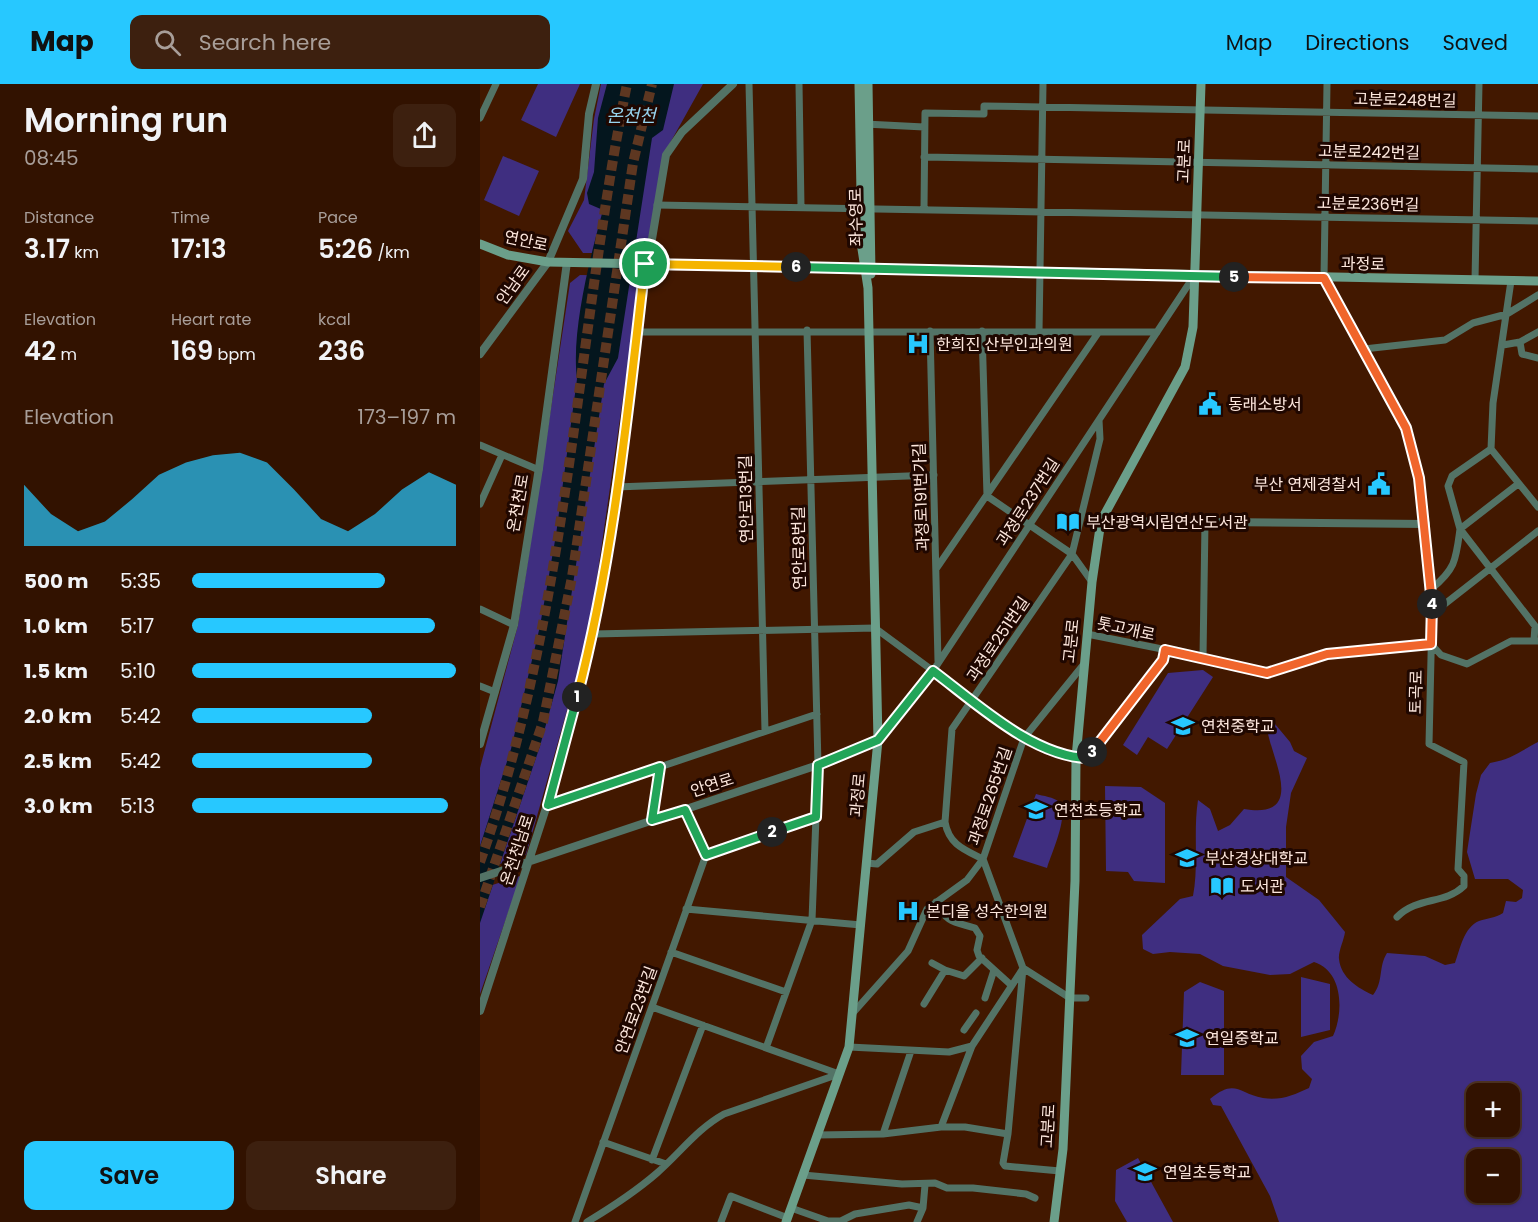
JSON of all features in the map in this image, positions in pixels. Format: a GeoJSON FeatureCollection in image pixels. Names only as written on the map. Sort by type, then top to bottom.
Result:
{"type":"FeatureCollection","features":[{"type":"Feature","properties":{"kind":"main road","name":"좌수영로"},"geometry":{"type":"LineString","coordinates":[[859,84],[864,124],[868,288]]}},
{"type":"Feature","properties":{"kind":"main road","name":"좌수영로"},"geometry":{"type":"LineString","coordinates":[[864,124],[868,84]]}},
{"type":"Feature","properties":{"kind":"main road","name":"고분로"},"geometry":{"type":"LineString","coordinates":[[1054,1222],[1060,1172],[1070,998],[1075,881],[1076,758],[1092,582],[1101,521],[1185,367],[1193,327],[1201,84]]}},
{"type":"Feature","properties":{"kind":"main road","name":"연안로"},"geometry":{"type":"LineString","coordinates":[[480,244],[520,258],[548,262],[641,264]]}},
{"type":"Feature","properties":{"kind":"main road"},"geometry":{"type":"LineString","coordinates":[[641,264],[868,269]]}},
{"type":"Feature","properties":{"kind":"main road","name":"과정로"},"geometry":{"type":"LineString","coordinates":[[868,269],[1538,281]]}},
{"type":"Feature","properties":{"kind":"main road","name":"과정로"},"geometry":{"type":"LineString","coordinates":[[787,1220],[849,1047],[878,740],[868,288]]}},
{"type":"Feature","properties":{"kind":"street"},"geometry":{"type":"LineString","coordinates":[[480,118],[496,84]]}},
{"type":"Feature","properties":{"kind":"street"},"geometry":{"type":"LineString","coordinates":[[548,262],[583,179],[589,114],[596,84]]}},
{"type":"Feature","properties":{"kind":"street","name":"온천천남로"},"geometry":{"type":"LineString","coordinates":[[480,1011],[548,805],[594,634],[637,332],[641,264],[650,251],[666,155],[673,143],[733,84]]}},
{"type":"Feature","properties":{"kind":"street","name":"연안로13번길"},"geometry":{"type":"LineString","coordinates":[[749,84],[765,731]]}},
{"type":"Feature","properties":{"kind":"street"},"geometry":{"type":"LineString","coordinates":[[799,84],[801,206]]}},
{"type":"Feature","properties":{"kind":"street"},"geometry":{"type":"LineString","coordinates":[[1039,332],[1043,84]]}},
{"type":"Feature","properties":{"kind":"street"},"geometry":{"type":"LineString","coordinates":[[1324,278],[1327,84]]}},
{"type":"Feature","properties":{"kind":"street"},"geometry":{"type":"LineString","coordinates":[[1475,280],[1479,84]]}},
{"type":"Feature","properties":{"kind":"street","name":"고분로248번길"},"geometry":{"type":"LineString","coordinates":[[924,127],[925,112],[984,114],[984,105],[1538,116]]}},
{"type":"Feature","properties":{"kind":"street"},"geometry":{"type":"LineString","coordinates":[[864,124],[924,127],[924,209]]}},
{"type":"Feature","properties":{"kind":"street","name":"고분로242번길"},"geometry":{"type":"LineString","coordinates":[[924,157],[1538,169]]}},
{"type":"Feature","properties":{"kind":"street","name":"고분로236번길"},"geometry":{"type":"LineString","coordinates":[[657,205],[752,204],[1538,221]]}},
{"type":"Feature","properties":{"kind":"street","name":"안남로"},"geometry":{"type":"LineString","coordinates":[[480,354],[548,262]]}},
{"type":"Feature","properties":{"kind":"street","name":"온천천로"},"geometry":{"type":"LineString","coordinates":[[480,744],[514,625],[569,262]]}},
{"type":"Feature","properties":{"kind":"street","name":"과정로237번길"},"geometry":{"type":"LineString","coordinates":[[878,740],[933,671],[1195,275]]}},
{"type":"Feature","properties":{"kind":"street","name":"토곡로"},"geometry":{"type":"LineString","coordinates":[[1324,278],[1365,349],[1406,428],[1419,478],[1426,524],[1431,590],[1429,744],[1464,762],[1458,869],[1464,876],[1464,886],[1453,895],[1407,906],[1396,917]]}},
{"type":"Feature","properties":{"kind":"street"},"geometry":{"type":"LineString","coordinates":[[1511,280],[1493,403],[1491,448],[1538,507]]}},
{"type":"Feature","properties":{"kind":"street"},"geometry":{"type":"LineString","coordinates":[[1365,349],[1445,340],[1473,323],[1507,314],[1538,295]]}},
{"type":"Feature","properties":{"kind":"street"},"geometry":{"type":"LineString","coordinates":[[637,332],[807,330],[1157,332]]}},
{"type":"Feature","properties":{"kind":"street","name":"연안로8번길"},"geometry":{"type":"LineString","coordinates":[[766,1048],[812,920],[818,765],[807,330]]}},
{"type":"Feature","properties":{"kind":"street","name":"과정로191번가길"},"geometry":{"type":"LineString","coordinates":[[930,331],[938,662]]}},
{"type":"Feature","properties":{"kind":"street"},"geometry":{"type":"LineString","coordinates":[[982,331],[987,496]]}},
{"type":"Feature","properties":{"kind":"street"},"geometry":{"type":"LineString","coordinates":[[1503,345],[1520,342],[1538,332]]}},
{"type":"Feature","properties":{"kind":"street"},"geometry":{"type":"LineString","coordinates":[[936,569],[1098,333]]}},
{"type":"Feature","properties":{"kind":"street"},"geometry":{"type":"LineString","coordinates":[[1520,342],[1522,354],[1538,358]]}},
{"type":"Feature","properties":{"kind":"street","name":"과정로251번길"},"geometry":{"type":"LineString","coordinates":[[945,822],[952,729],[1072,554],[1100,439],[1099,420]]}},
{"type":"Feature","properties":{"kind":"street"},"geometry":{"type":"LineString","coordinates":[[480,445],[539,470]]}},
{"type":"Feature","properties":{"kind":"street"},"geometry":{"type":"LineString","coordinates":[[1431,590],[1447,577],[1455,562],[1460,529],[1449,481],[1491,448]]}},
{"type":"Feature","properties":{"kind":"street"},"geometry":{"type":"LineString","coordinates":[[480,504],[502,455]]}},
{"type":"Feature","properties":{"kind":"street"},"geometry":{"type":"LineString","coordinates":[[616,487],[934,475]]}},
{"type":"Feature","properties":{"kind":"street"},"geometry":{"type":"LineString","coordinates":[[1460,529],[1518,484]]}},
{"type":"Feature","properties":{"kind":"street"},"geometry":{"type":"LineString","coordinates":[[987,496],[1072,554],[1092,582]]}},
{"type":"Feature","properties":{"kind":"street"},"geometry":{"type":"LineString","coordinates":[[1101,521],[1426,524]]}},
{"type":"Feature","properties":{"kind":"street"},"geometry":{"type":"LineString","coordinates":[[1203,657],[1205,522]]}},
{"type":"Feature","properties":{"kind":"street"},"geometry":{"type":"LineString","coordinates":[[1431,644],[1441,655],[1467,664],[1511,641],[1536,641],[1536,626],[1460,529]]}},
{"type":"Feature","properties":{"kind":"street"},"geometry":{"type":"LineString","coordinates":[[1432,614],[1538,531]]}},
{"type":"Feature","properties":{"kind":"street"},"geometry":{"type":"LineString","coordinates":[[480,609],[514,625]]}},
{"type":"Feature","properties":{"kind":"street"},"geometry":{"type":"LineString","coordinates":[[594,634],[875,628],[1024,738],[1076,758],[1088,758],[1163,660],[1165,650]]}},
{"type":"Feature","properties":{"kind":"street","name":"톳고개로"},"geometry":{"type":"LineString","coordinates":[[1087,634],[1203,657],[1267,673],[1327,654],[1431,644]]}},
{"type":"Feature","properties":{"kind":"street","name":"과정로265번길"},"geometry":{"type":"LineString","coordinates":[[852,1014],[908,951],[927,909],[967,880],[983,859],[1024,738],[1084,664]]}},
{"type":"Feature","properties":{"kind":"street"},"geometry":{"type":"LineString","coordinates":[[480,686],[495,692]]}},
{"type":"Feature","properties":{"kind":"street"},"geometry":{"type":"LineString","coordinates":[[548,805],[817,714]]}},
{"type":"Feature","properties":{"kind":"street","name":"안연로"},"geometry":{"type":"LineString","coordinates":[[480,878],[818,765],[878,740]]}},
{"type":"Feature","properties":{"kind":"street"},"geometry":{"type":"LineString","coordinates":[[652,820],[660,767]]}},
{"type":"Feature","properties":{"kind":"street"},"geometry":{"type":"LineString","coordinates":[[685,810],[706,855],[816,817]]}},
{"type":"Feature","properties":{"kind":"street"},"geometry":{"type":"LineString","coordinates":[[866,863],[877,864],[914,832],[945,822],[950,838],[956,846],[983,859],[1023,968],[1008,1134],[1003,1164],[1005,1167],[1060,1172]]}},
{"type":"Feature","properties":{"kind":"street","name":"안연로23번길"},"geometry":{"type":"LineString","coordinates":[[574,1222],[706,855]]}},
{"type":"Feature","properties":{"kind":"street"},"geometry":{"type":"LineString","coordinates":[[936,902],[943,916],[963,926],[975,928],[980,936],[976,950],[1011,985]]}},
{"type":"Feature","properties":{"kind":"street"},"geometry":{"type":"LineString","coordinates":[[686,909],[861,925]]}},
{"type":"Feature","properties":{"kind":"street"},"geometry":{"type":"LineString","coordinates":[[671,952],[786,992]]}},
{"type":"Feature","properties":{"kind":"street"},"geometry":{"type":"LineString","coordinates":[[932,963],[964,976],[982,958]]}},
{"type":"Feature","properties":{"kind":"street"},"geometry":{"type":"LineString","coordinates":[[1023,968],[1070,998],[1086,998]]}},
{"type":"Feature","properties":{"kind":"street"},"geometry":{"type":"LineString","coordinates":[[941,1127],[972,1046],[1023,968]]}},
{"type":"Feature","properties":{"kind":"street"},"geometry":{"type":"LineString","coordinates":[[924,1004],[945,970]]}},
{"type":"Feature","properties":{"kind":"street"},"geometry":{"type":"LineString","coordinates":[[985,998],[994,970]]}},
{"type":"Feature","properties":{"kind":"street"},"geometry":{"type":"LineString","coordinates":[[652,1007],[840,1074]]}},
{"type":"Feature","properties":{"kind":"street"},"geometry":{"type":"LineString","coordinates":[[964,1030],[976,1014]]}},
{"type":"Feature","properties":{"kind":"street"},"geometry":{"type":"LineString","coordinates":[[652,1160],[703,1025]]}},
{"type":"Feature","properties":{"kind":"street"},"geometry":{"type":"LineString","coordinates":[[849,1047],[949,1052],[972,1046]]}},
{"type":"Feature","properties":{"kind":"street"},"geometry":{"type":"LineString","coordinates":[[883,1134],[911,1051]]}},
{"type":"Feature","properties":{"kind":"street"},"geometry":{"type":"LineString","coordinates":[[587,1222],[624,1199],[666,1164],[700,1130],[724,1114],[840,1074]]}},
{"type":"Feature","properties":{"kind":"street"},"geometry":{"type":"LineString","coordinates":[[817,1135],[883,1134],[941,1127],[965,1127],[1008,1134]]}},
{"type":"Feature","properties":{"kind":"street"},"geometry":{"type":"LineString","coordinates":[[603,1142],[666,1164]]}},
{"type":"Feature","properties":{"kind":"street"},"geometry":{"type":"LineString","coordinates":[[803,1175],[925,1185],[935,1183],[947,1188],[973,1188],[1026,1194],[1035,1198]]}},
{"type":"Feature","properties":{"kind":"street"},"geometry":{"type":"LineString","coordinates":[[917,1222],[923,1208],[925,1185]]}},
{"type":"Feature","properties":{"kind":"street"},"geometry":{"type":"LineString","coordinates":[[721,1222],[731,1196],[787,1220]]}},
{"type":"Feature","properties":{"kind":"street"},"geometry":{"type":"LineString","coordinates":[[791,1208],[828,1221],[841,1221],[909,1205],[923,1208]]}},
{"type":"Feature","properties":{"kind":"shaded area"},"geometry":{"type":"Polygon","coordinates":[[[538,84],[580,84],[556,137],[521,120],[538,84]]]}},
{"type":"Feature","properties":{"kind":"shaded area"},"geometry":{"type":"Polygon","coordinates":[[[601,84],[615,84],[607,209],[596,253],[583,253],[568,231],[584,200],[594,119],[601,84]]]}},
{"type":"Feature","properties":{"kind":"shaded area"},"geometry":{"type":"Polygon","coordinates":[[[659,84],[703,84],[670,143],[648,251],[629,253],[659,84]]]}},
{"type":"Feature","properties":{"kind":"shaded area"},"geometry":{"type":"Polygon","coordinates":[[[503,156],[539,171],[519,216],[484,200],[503,156]]]}},
{"type":"Feature","properties":{"kind":"shaded area"},"geometry":{"type":"Polygon","coordinates":[[[580,275],[635,276],[637,279],[631,342],[589,633],[526,855],[480,871],[480,768],[518,625],[570,283],[580,275]]]}},
{"type":"Feature","properties":{"kind":"shaded area"},"geometry":{"type":"Polygon","coordinates":[[[1203,670],[1213,677],[1167,749],[1148,737],[1137,755],[1123,745],[1168,673],[1203,670]]]}},
{"type":"Feature","properties":{"kind":"shaded area"},"geometry":{"type":"Polygon","coordinates":[[[1275,724],[1290,742],[1294,751],[1307,758],[1291,793],[1286,827],[1286,877],[1319,900],[1345,932],[1339,956],[1340,966],[1356,986],[1373,995],[1379,984],[1387,953],[1425,956],[1445,965],[1455,963],[1463,939],[1474,924],[1503,913],[1506,901],[1516,902],[1522,898],[1523,890],[1508,879],[1475,879],[1467,852],[1481,775],[1490,763],[1510,757],[1538,742],[1538,1222],[1279,1222],[1270,1196],[1221,1106],[1213,1105],[1210,1099],[1225,1089],[1236,1089],[1255,1096],[1275,1099],[1309,1088],[1312,1079],[1302,1069],[1301,1056],[1314,1042],[1333,1036],[1339,1016],[1336,983],[1324,967],[1314,962],[1290,974],[1270,975],[1223,966],[1200,954],[1170,952],[1153,954],[1143,949],[1142,935],[1180,899],[1193,896],[1198,800],[1210,809],[1218,831],[1230,825],[1244,809],[1264,810],[1275,805],[1281,796],[1281,783],[1267,728],[1275,724]]]}},
{"type":"Feature","properties":{"kind":"shaded area"},"geometry":{"type":"Polygon","coordinates":[[[1105,786],[1141,787],[1165,803],[1165,883],[1134,881],[1128,872],[1106,871],[1105,786]]]}},
{"type":"Feature","properties":{"kind":"shaded area"},"geometry":{"type":"Polygon","coordinates":[[[1036,794],[1054,799],[1062,808],[1061,824],[1047,868],[1013,857],[1036,794]]]}},
{"type":"Feature","properties":{"kind":"shaded area"},"geometry":{"type":"Polygon","coordinates":[[[520,876],[518,884],[480,994],[480,889],[520,876]]]}},
{"type":"Feature","properties":{"kind":"shaded area"},"geometry":{"type":"Polygon","coordinates":[[[1301,977],[1330,984],[1330,1030],[1301,1037],[1301,977]]]}},
{"type":"Feature","properties":{"kind":"shaded area"},"geometry":{"type":"Polygon","coordinates":[[[1200,982],[1224,991],[1224,1075],[1181,1075],[1184,992],[1200,982]]]}},
{"type":"Feature","properties":{"kind":"shaded area"},"geometry":{"type":"Polygon","coordinates":[[[1138,1158],[1173,1222],[1127,1222],[1115,1201],[1116,1170],[1138,1158]]]}},
{"type":"Feature","properties":{"kind":"water","name":"온천천"},"geometry":{"type":"Polygon","coordinates":[[[607,84],[674,84],[663,130],[652,138],[618,358],[604,384],[558,681],[540,746],[480,923],[480,846],[511,749],[540,626],[556,535],[577,379],[579,317],[587,272],[603,210],[589,204],[587,193],[594,172],[598,118],[607,84]]]}},
{"type":"Feature","properties":{"kind":"tunnel"},"geometry":{"type":"LineString","coordinates":[[480,862],[510,767],[533,671],[552,574],[609,181],[627,84]]}},
{"type":"Feature","properties":{"kind":"tunnel"},"geometry":{"type":"LineString","coordinates":[[480,907],[543,722],[572,577],[633,163],[652,84]]}},
{"type":"Feature","properties":{"kind":"place","name":"한희진 산부인과의원"},"geometry":{"type":"Point","coordinates":[918,344]}},
{"type":"Feature","properties":{"kind":"place","name":"동래소방서"},"geometry":{"type":"Point","coordinates":[1210,404]}},
{"type":"Feature","properties":{"kind":"place","name":"부산 연제경찰서"},"geometry":{"type":"Point","coordinates":[1379,484]}},
{"type":"Feature","properties":{"kind":"place","name":"부산광역시립연산도서관"},"geometry":{"type":"Point","coordinates":[1068,522]}},
{"type":"Feature","properties":{"kind":"place","name":"연천중학교"},"geometry":{"type":"Point","coordinates":[1183,726]}},
{"type":"Feature","properties":{"kind":"place","name":"연천초등학교"},"geometry":{"type":"Point","coordinates":[1036,810]}},
{"type":"Feature","properties":{"kind":"place","name":"부산경상대학교"},"geometry":{"type":"Point","coordinates":[1187,858]}},
{"type":"Feature","properties":{"kind":"place","name":"도서관"},"geometry":{"type":"Point","coordinates":[1222,886]}},
{"type":"Feature","properties":{"kind":"place","name":"본디올 성수한의원"},"geometry":{"type":"Point","coordinates":[908,911]}},
{"type":"Feature","properties":{"kind":"place","name":"연일중학교"},"geometry":{"type":"Point","coordinates":[1187,1038]}},
{"type":"Feature","properties":{"kind":"place","name":"연일초등학교"},"geometry":{"type":"Point","coordinates":[1145,1172]}},
{"type":"Feature","properties":{"kind":"route"},"geometry":{"type":"LineString","coordinates":[[645,264],[1324,278],[1365,349],[1406,428],[1419,478],[1426,524],[1432,614],[1431,644],[1327,654],[1267,673],[1258,673],[1212,659],[1165,650],[1163,660],[1088,758],[1076,758],[1024,738],[933,671],[878,740],[818,765],[816,817],[706,855],[685,810],[652,820],[660,767],[548,805],[594,634],[630,391],[645,264]]}}]}
